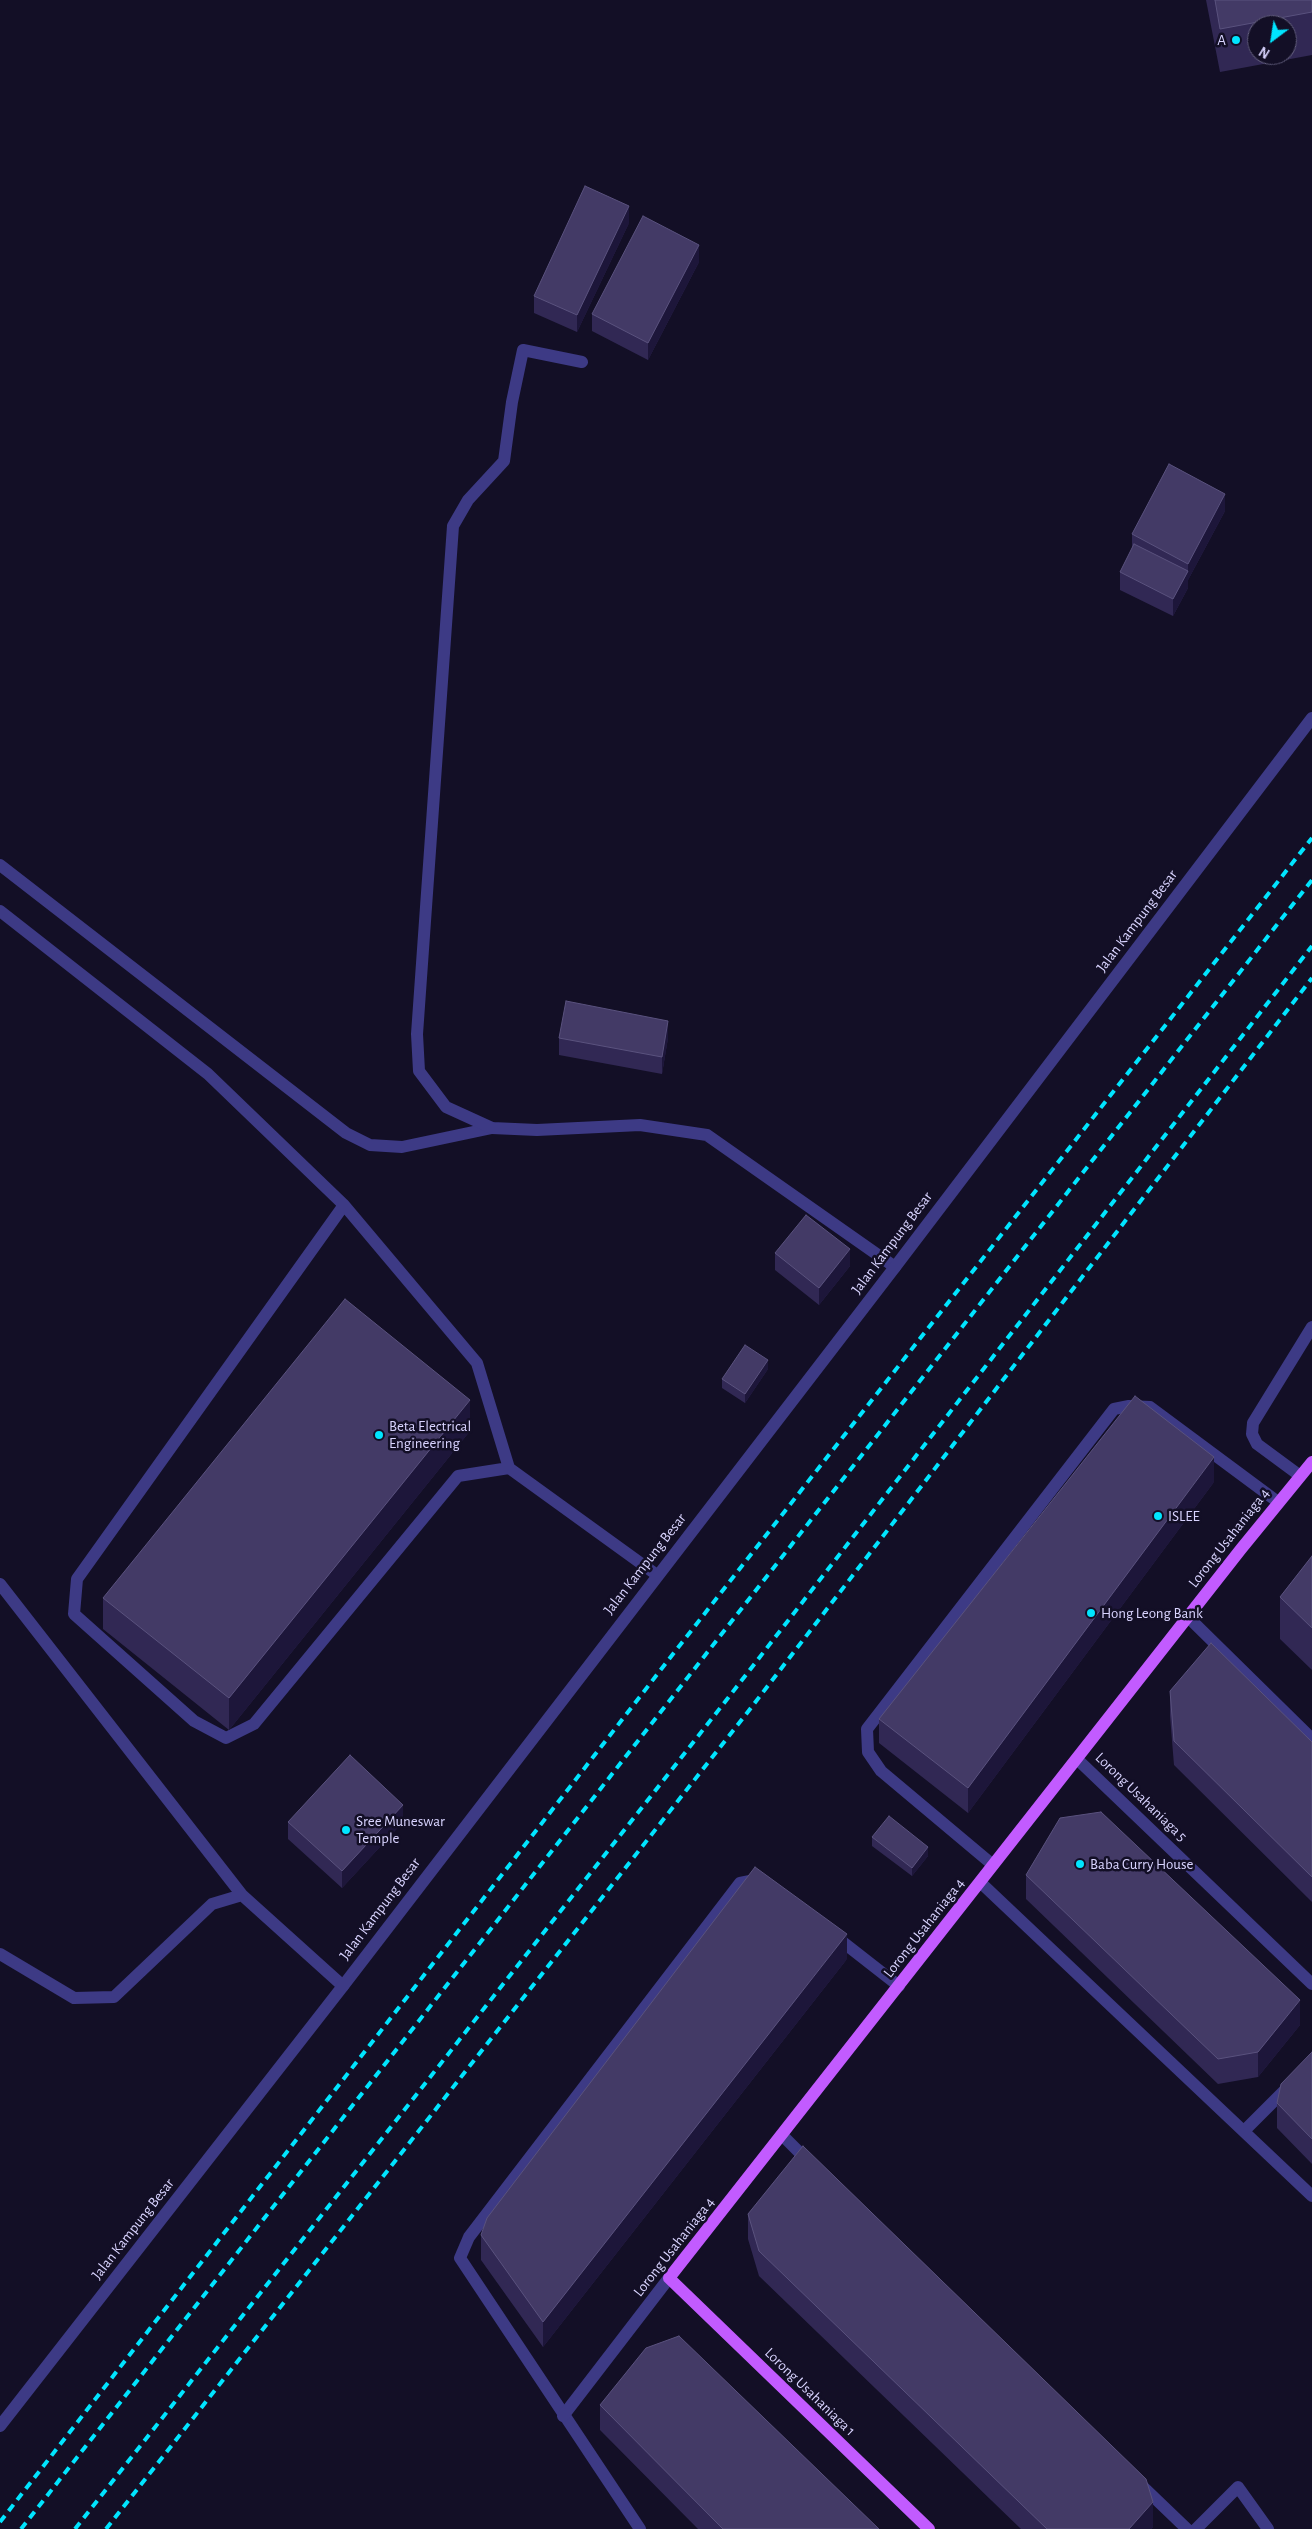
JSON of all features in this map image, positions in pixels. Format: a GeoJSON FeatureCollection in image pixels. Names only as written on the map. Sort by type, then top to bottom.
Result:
{"type":"FeatureCollection","features":[{"type":"Feature","properties":{"kind":"main road","name":"Lorong Usahaniaga 4"},"geometry":{"type":"LineString","coordinates":[[670,2278],[1299,1475],[1312,1462]]}},
{"type":"Feature","properties":{"kind":"main road","name":"Lorong Usahaniaga 1"},"geometry":{"type":"LineString","coordinates":[[670,2278],[929,2529]]}},
{"type":"Feature","properties":{"kind":"street"},"geometry":{"type":"LineString","coordinates":[[492,1128],[446,1107],[419,1071],[417,1034],[453,526],[468,500],[504,461],[512,402],[523,350],[582,362]]}},
{"type":"Feature","properties":{"kind":"street","name":"Jalan Kampung Besar"},"geometry":{"type":"LineString","coordinates":[[0,2426],[343,1986],[1312,718]]}},
{"type":"Feature","properties":{"kind":"street"},"geometry":{"type":"LineString","coordinates":[[0,865],[346,1132],[370,1145],[402,1147],[492,1128],[537,1130],[640,1125],[707,1135],[894,1267]]}},
{"type":"Feature","properties":{"kind":"street"},"geometry":{"type":"LineString","coordinates":[[0,911],[208,1074],[344,1205],[477,1363],[509,1468],[657,1575]]}},
{"type":"Feature","properties":{"kind":"street"},"geometry":{"type":"LineString","coordinates":[[344,1205],[77,1579],[74,1614],[194,1721],[226,1738],[254,1724],[458,1476],[509,1468]]}},
{"type":"Feature","properties":{"kind":"street"},"geometry":{"type":"LineString","coordinates":[[1299,1475],[1257,1444],[1252,1434],[1253,1424],[1312,1327]]}},
{"type":"Feature","properties":{"kind":"street"},"geometry":{"type":"LineString","coordinates":[[993,1865],[881,1771],[868,1752],[867,1729],[1114,1409],[1129,1406],[1150,1407],[1278,1502]]}},
{"type":"Feature","properties":{"kind":"street"},"geometry":{"type":"LineString","coordinates":[[0,1584],[242,1895],[343,1986]]}},
{"type":"Feature","properties":{"kind":"street"},"geometry":{"type":"LineString","coordinates":[[1188,1617],[1312,1739]]}},
{"type":"Feature","properties":{"kind":"street","name":"Lorong Usahaniaga 5"},"geometry":{"type":"LineString","coordinates":[[1077,1759],[1312,1984]]}},
{"type":"Feature","properties":{"kind":"street"},"geometry":{"type":"LineString","coordinates":[[640,2529],[563,2416],[460,2258],[469,2237],[740,1883],[758,1878],[773,1888]]}},
{"type":"Feature","properties":{"kind":"street"},"geometry":{"type":"LineString","coordinates":[[980,1882],[1312,2196]]}},
{"type":"Feature","properties":{"kind":"street"},"geometry":{"type":"LineString","coordinates":[[0,1954],[74,1998],[114,1998],[212,1904],[242,1895]]}},
{"type":"Feature","properties":{"kind":"street"},"geometry":{"type":"LineString","coordinates":[[825,1928],[899,1986]]}},
{"type":"Feature","properties":{"kind":"street"},"geometry":{"type":"LineString","coordinates":[[1244,2131],[1312,2063]]}},
{"type":"Feature","properties":{"kind":"street"},"geometry":{"type":"LineString","coordinates":[[782,2135],[817,2170]]}},
{"type":"Feature","properties":{"kind":"street","name":"Lorong Usahaniaga 4"},"geometry":{"type":"LineString","coordinates":[[563,2416],[670,2278]]}},
{"type":"Feature","properties":{"kind":"street"},"geometry":{"type":"LineString","coordinates":[[1130,2474],[1187,2529]]}},
{"type":"Feature","properties":{"kind":"street"},"geometry":{"type":"LineString","coordinates":[[1196,2529],[1238,2487],[1268,2529]]}},
{"type":"Feature","properties":{"kind":"building"},"geometry":{"type":"Polygon","coordinates":[[[1215,0],[1312,0],[1312,12],[1296,15],[1247,15],[1247,24],[1220,29],[1215,0]]]}},
{"type":"Feature","properties":{"kind":"building"},"geometry":{"type":"Polygon","coordinates":[[[585,186],[629,206],[577,315],[534,296],[585,186]]]}},
{"type":"Feature","properties":{"kind":"building"},"geometry":{"type":"Polygon","coordinates":[[[643,216],[699,245],[648,343],[592,314],[643,216]]]}},
{"type":"Feature","properties":{"kind":"building"},"geometry":{"type":"Polygon","coordinates":[[[1169,464],[1225,494],[1188,564],[1132,534],[1169,464]]]}},
{"type":"Feature","properties":{"kind":"building"},"geometry":{"type":"Polygon","coordinates":[[[1134,544],[1188,571],[1173,599],[1120,572],[1134,544]]]}},
{"type":"Feature","properties":{"kind":"building"},"geometry":{"type":"Polygon","coordinates":[[[566,1001],[668,1021],[662,1057],[559,1038],[566,1001]]]}},
{"type":"Feature","properties":{"kind":"building"},"geometry":{"type":"Polygon","coordinates":[[[806,1215],[850,1249],[819,1288],[775,1253],[806,1215]]]}},
{"type":"Feature","properties":{"kind":"building"},"geometry":{"type":"Polygon","coordinates":[[[345,1299],[470,1400],[229,1698],[103,1598],[345,1299]]]}},
{"type":"Feature","properties":{"kind":"building"},"geometry":{"type":"Polygon","coordinates":[[[745,1345],[768,1360],[745,1394],[722,1379],[745,1345]]]}},
{"type":"Feature","properties":{"kind":"building"},"geometry":{"type":"Polygon","coordinates":[[[1135,1396],[1214,1457],[968,1788],[879,1719],[1135,1396]]]}},
{"type":"Feature","properties":{"kind":"building"},"geometry":{"type":"Polygon","coordinates":[[[1312,1556],[1312,1628],[1280,1597],[1312,1556]]]}},
{"type":"Feature","properties":{"kind":"building"},"geometry":{"type":"Polygon","coordinates":[[[1211,1643],[1312,1742],[1312,1877],[1174,1741],[1170,1691],[1211,1643]]]}},
{"type":"Feature","properties":{"kind":"building","name":"Sree Muneswar Temple"},"geometry":{"type":"Polygon","coordinates":[[[350,1755],[403,1805],[342,1871],[288,1822],[350,1755]]]}},
{"type":"Feature","properties":{"kind":"building"},"geometry":{"type":"Polygon","coordinates":[[[1101,1812],[1300,2000],[1258,2052],[1218,2059],[1026,1875],[1060,1818],[1101,1812]]]}},
{"type":"Feature","properties":{"kind":"building"},"geometry":{"type":"Polygon","coordinates":[[[889,1816],[928,1847],[912,1868],[872,1837],[889,1816]]]}},
{"type":"Feature","properties":{"kind":"building"},"geometry":{"type":"Polygon","coordinates":[[[755,1867],[847,1934],[543,2322],[481,2235],[487,2218],[755,1867]]]}},
{"type":"Feature","properties":{"kind":"building"},"geometry":{"type":"Polygon","coordinates":[[[1312,2052],[1312,2139],[1277,2103],[1281,2084],[1312,2052]]]}},
{"type":"Feature","properties":{"kind":"building"},"geometry":{"type":"Polygon","coordinates":[[[803,2146],[1146,2479],[1153,2502],[1129,2529],[1047,2529],[759,2251],[748,2214],[803,2146]]]}},
{"type":"Feature","properties":{"kind":"building"},"geometry":{"type":"Polygon","coordinates":[[[679,2336],[879,2529],[723,2529],[600,2405],[646,2348],[679,2336]]]}},
{"type":"Feature","properties":{"kind":"railway"},"geometry":{"type":"LineString","coordinates":[[0,2522],[673,1654],[1312,838]]}},
{"type":"Feature","properties":{"kind":"railway"},"geometry":{"type":"LineString","coordinates":[[21,2529],[1312,880]]}},
{"type":"Feature","properties":{"kind":"railway"},"geometry":{"type":"LineString","coordinates":[[75,2529],[728,1698],[1312,946]]}},
{"type":"Feature","properties":{"kind":"railway"},"geometry":{"type":"LineString","coordinates":[[106,2529],[747,1713],[1312,978]]}},
{"type":"Feature","properties":{"kind":"place","name":"A"},"geometry":{"type":"Point","coordinates":[1236,40]}},
{"type":"Feature","properties":{"kind":"place","name":"Beta Electrical Engineering"},"geometry":{"type":"Point","coordinates":[379,1435]}},
{"type":"Feature","properties":{"kind":"place","name":"ISLEE"},"geometry":{"type":"Point","coordinates":[1158,1516]}},
{"type":"Feature","properties":{"kind":"place","name":"Hong Leong Bank"},"geometry":{"type":"Point","coordinates":[1091,1613]}},
{"type":"Feature","properties":{"kind":"place","name":"Sree Muneswar Temple"},"geometry":{"type":"Point","coordinates":[346,1830]}},
{"type":"Feature","properties":{"kind":"place","name":"Baba Curry House"},"geometry":{"type":"Point","coordinates":[1080,1864]}}]}
